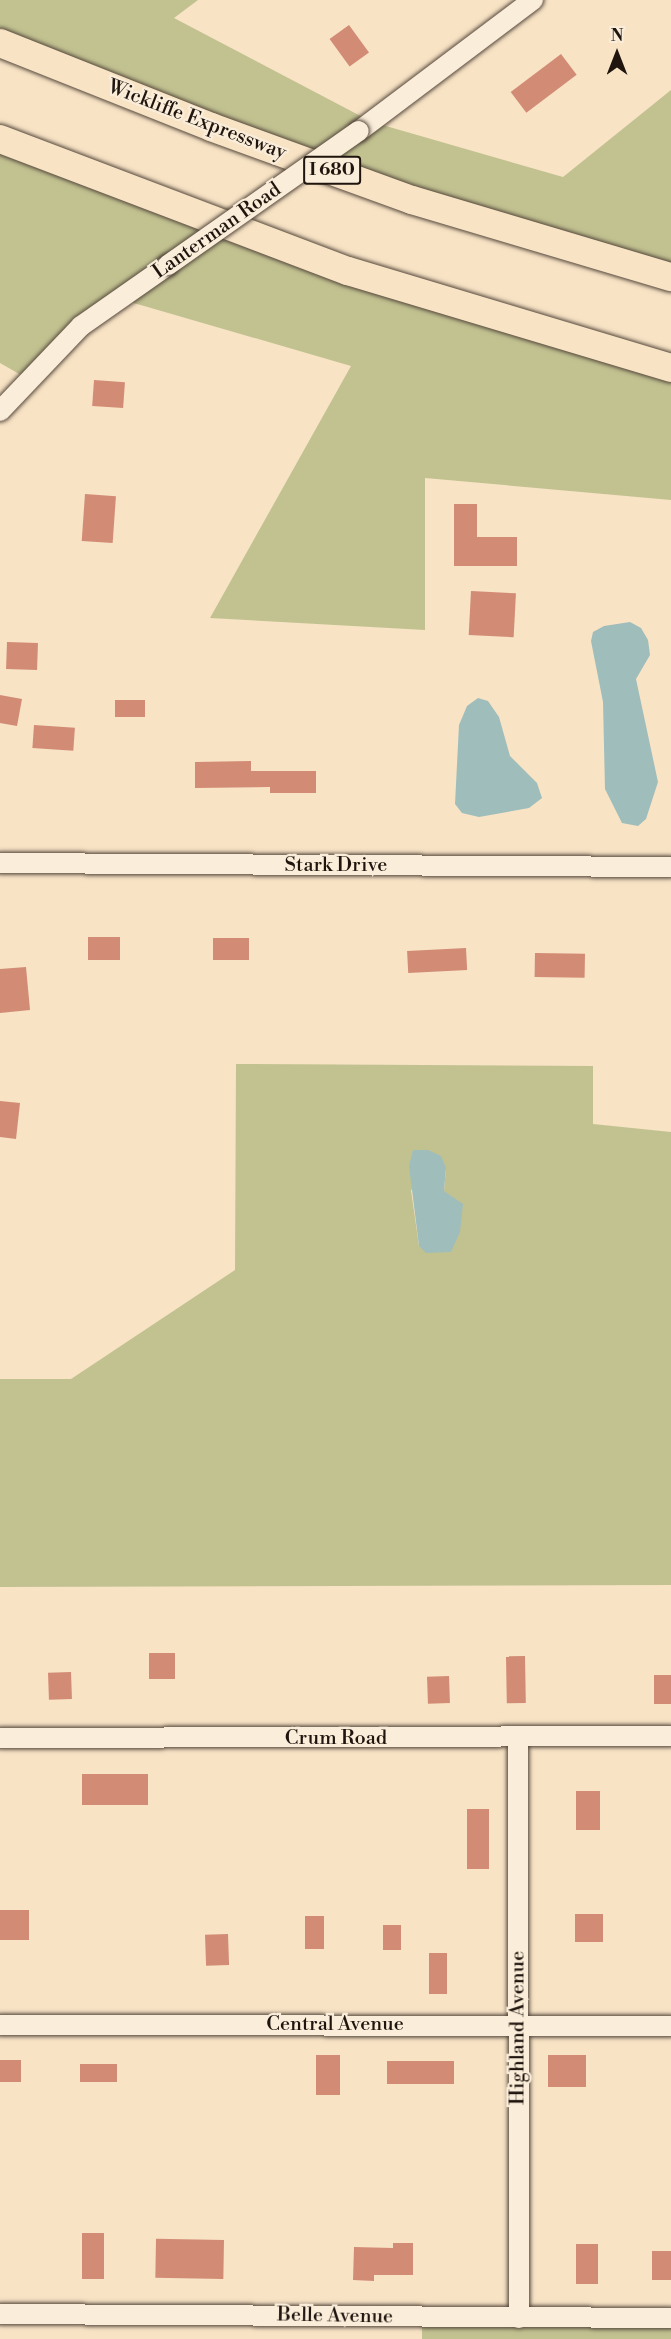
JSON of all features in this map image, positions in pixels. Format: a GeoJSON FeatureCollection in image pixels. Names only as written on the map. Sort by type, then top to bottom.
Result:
{"type":"FeatureCollection","features":[{"type":"Feature","properties":{"kind":"highway","name":"Wickliffe Expressway"},"geometry":{"type":"LineString","coordinates":[[0,43],[211,127],[412,200],[671,277]]}},
{"type":"Feature","properties":{"kind":"highway"},"geometry":{"type":"LineString","coordinates":[[0,139],[348,271],[570,341],[671,368]]}},
{"type":"Feature","properties":{"kind":"street","name":"Lanterman Road"},"geometry":{"type":"LineString","coordinates":[[0,411],[81,326],[359,131],[533,0]]}},
{"type":"Feature","properties":{"kind":"street","name":"Stark Drive"},"geometry":{"type":"LineString","coordinates":[[0,863],[671,867]]}},
{"type":"Feature","properties":{"kind":"street","name":"Crum Road"},"geometry":{"type":"LineString","coordinates":[[0,1738],[671,1736]]}},
{"type":"Feature","properties":{"kind":"street","name":"Highland Avenue"},"geometry":{"type":"LineString","coordinates":[[518,1737],[519,2318]]}},
{"type":"Feature","properties":{"kind":"street","name":"Central Avenue"},"geometry":{"type":"LineString","coordinates":[[0,2025],[671,2026]]}},
{"type":"Feature","properties":{"kind":"street","name":"Belle Avenue"},"geometry":{"type":"LineString","coordinates":[[0,2314],[671,2318]]}},
{"type":"Feature","properties":{"kind":"green space"},"geometry":{"type":"Polygon","coordinates":[[[0,0],[198,0],[174,18],[372,122],[563,177],[671,90],[671,276],[0,43],[0,0]]]}},
{"type":"Feature","properties":{"kind":"green space"},"geometry":{"type":"Polygon","coordinates":[[[0,139],[671,368],[671,500],[425,478],[425,630],[210,618],[351,366],[120,299],[28,379],[0,363],[0,139]]]}},
{"type":"Feature","properties":{"kind":"green space"},"geometry":{"type":"Polygon","coordinates":[[[236,1064],[593,1066],[593,1124],[671,1132],[671,1585],[0,1587],[0,1379],[71,1379],[235,1270],[236,1064]],[[446,1168],[411,1190],[419,1246],[444,1191],[446,1168]]]}},
{"type":"Feature","properties":{"kind":"green space"},"geometry":{"type":"Polygon","coordinates":[[[422,2317],[671,2317],[671,2339],[422,2339],[422,2317]]]}},
{"type":"Feature","properties":{"kind":"water"},"geometry":{"type":"Polygon","coordinates":[[[630,622],[641,628],[648,640],[650,655],[636,679],[658,782],[646,819],[638,826],[622,823],[605,789],[603,702],[591,641],[593,632],[604,626],[630,622]]]}},
{"type":"Feature","properties":{"kind":"water"},"geometry":{"type":"Polygon","coordinates":[[[478,698],[488,701],[499,717],[510,756],[537,783],[542,798],[529,808],[479,817],[462,813],[455,804],[459,725],[467,706],[478,698]]]}},
{"type":"Feature","properties":{"kind":"water"},"geometry":{"type":"Polygon","coordinates":[[[413,1150],[428,1150],[441,1156],[446,1168],[444,1191],[463,1204],[460,1232],[451,1252],[426,1253],[419,1246],[409,1166],[413,1150]]]}},
{"type":"Feature","properties":{"kind":"building"},"geometry":{"type":"Polygon","coordinates":[[[349,25],[369,53],[350,67],[330,39],[349,25]]]}},
{"type":"Feature","properties":{"kind":"building"},"geometry":{"type":"Polygon","coordinates":[[[561,54],[577,75],[526,113],[511,92],[561,54]]]}},
{"type":"Feature","properties":{"kind":"building"},"geometry":{"type":"Polygon","coordinates":[[[94,380],[125,382],[123,408],[92,406],[94,380]]]}},
{"type":"Feature","properties":{"kind":"building"},"geometry":{"type":"Polygon","coordinates":[[[85,494],[116,496],[113,543],[82,541],[85,494]]]}},
{"type":"Feature","properties":{"kind":"building"},"geometry":{"type":"Polygon","coordinates":[[[454,504],[477,504],[477,537],[517,537],[517,566],[454,566],[454,504]]]}},
{"type":"Feature","properties":{"kind":"building"},"geometry":{"type":"Polygon","coordinates":[[[471,591],[516,593],[514,637],[469,635],[471,591]]]}},
{"type":"Feature","properties":{"kind":"building"},"geometry":{"type":"Polygon","coordinates":[[[7,642],[38,643],[37,670],[6,669],[7,642]]]}},
{"type":"Feature","properties":{"kind":"building"},"geometry":{"type":"Polygon","coordinates":[[[0,695],[22,699],[17,726],[0,723],[0,695]]]}},
{"type":"Feature","properties":{"kind":"building"},"geometry":{"type":"Polygon","coordinates":[[[115,700],[145,700],[145,717],[115,717],[115,700]]]}},
{"type":"Feature","properties":{"kind":"building"},"geometry":{"type":"Polygon","coordinates":[[[34,725],[75,728],[73,751],[32,748],[34,725]]]}},
{"type":"Feature","properties":{"kind":"building"},"geometry":{"type":"Polygon","coordinates":[[[251,761],[251,771],[316,771],[316,793],[270,793],[270,787],[195,788],[195,762],[251,761]]]}},
{"type":"Feature","properties":{"kind":"building"},"geometry":{"type":"Polygon","coordinates":[[[88,937],[120,937],[120,960],[88,960],[88,937]]]}},
{"type":"Feature","properties":{"kind":"building"},"geometry":{"type":"Polygon","coordinates":[[[213,938],[249,938],[249,960],[213,960],[213,938]]]}},
{"type":"Feature","properties":{"kind":"building"},"geometry":{"type":"Polygon","coordinates":[[[466,948],[467,970],[408,973],[407,951],[466,948]]]}},
{"type":"Feature","properties":{"kind":"building"},"geometry":{"type":"Polygon","coordinates":[[[535,953],[585,954],[585,978],[535,977],[535,953]]]}},
{"type":"Feature","properties":{"kind":"building"},"geometry":{"type":"Polygon","coordinates":[[[26,967],[30,1010],[0,1013],[0,969],[26,967]]]}},
{"type":"Feature","properties":{"kind":"building"},"geometry":{"type":"Polygon","coordinates":[[[0,1101],[20,1103],[16,1139],[0,1137],[0,1101]]]}},
{"type":"Feature","properties":{"kind":"building"},"geometry":{"type":"Polygon","coordinates":[[[149,1653],[175,1653],[175,1679],[149,1679],[149,1653]]]}},
{"type":"Feature","properties":{"kind":"building"},"geometry":{"type":"Polygon","coordinates":[[[506,1656],[525,1656],[526,1703],[507,1703],[506,1656]]]}},
{"type":"Feature","properties":{"kind":"building"},"geometry":{"type":"Polygon","coordinates":[[[71,1672],[72,1699],[49,1700],[48,1673],[71,1672]]]}},
{"type":"Feature","properties":{"kind":"building"},"geometry":{"type":"Polygon","coordinates":[[[654,1675],[671,1675],[671,1704],[654,1704],[654,1675]]]}},
{"type":"Feature","properties":{"kind":"building"},"geometry":{"type":"Polygon","coordinates":[[[449,1676],[450,1703],[428,1704],[427,1677],[449,1676]]]}},
{"type":"Feature","properties":{"kind":"building"},"geometry":{"type":"Polygon","coordinates":[[[82,1774],[148,1774],[148,1805],[82,1805],[82,1774]]]}},
{"type":"Feature","properties":{"kind":"building"},"geometry":{"type":"Polygon","coordinates":[[[576,1791],[600,1791],[600,1830],[576,1830],[576,1791]]]}},
{"type":"Feature","properties":{"kind":"building"},"geometry":{"type":"Polygon","coordinates":[[[467,1809],[489,1809],[489,1869],[467,1869],[467,1809]]]}},
{"type":"Feature","properties":{"kind":"building"},"geometry":{"type":"Polygon","coordinates":[[[0,1910],[29,1910],[29,1940],[0,1940],[0,1910]]]}},
{"type":"Feature","properties":{"kind":"building"},"geometry":{"type":"Polygon","coordinates":[[[575,1914],[603,1914],[603,1942],[575,1942],[575,1914]]]}},
{"type":"Feature","properties":{"kind":"building"},"geometry":{"type":"Polygon","coordinates":[[[305,1916],[324,1916],[324,1949],[305,1949],[305,1916]]]}},
{"type":"Feature","properties":{"kind":"building"},"geometry":{"type":"Polygon","coordinates":[[[383,1925],[401,1925],[401,1950],[383,1950],[383,1925]]]}},
{"type":"Feature","properties":{"kind":"building"},"geometry":{"type":"Polygon","coordinates":[[[228,1934],[229,1965],[206,1966],[205,1935],[228,1934]]]}},
{"type":"Feature","properties":{"kind":"building"},"geometry":{"type":"Polygon","coordinates":[[[429,1953],[447,1953],[447,1994],[429,1994],[429,1953]]]}},
{"type":"Feature","properties":{"kind":"building"},"geometry":{"type":"Polygon","coordinates":[[[316,2055],[340,2055],[340,2095],[316,2095],[316,2055]]]}},
{"type":"Feature","properties":{"kind":"building"},"geometry":{"type":"Polygon","coordinates":[[[548,2055],[586,2055],[586,2087],[548,2087],[548,2055]]]}},
{"type":"Feature","properties":{"kind":"building"},"geometry":{"type":"Polygon","coordinates":[[[0,2060],[21,2060],[21,2082],[0,2082],[0,2060]]]}},
{"type":"Feature","properties":{"kind":"building"},"geometry":{"type":"Polygon","coordinates":[[[387,2061],[454,2061],[454,2084],[387,2084],[387,2061]]]}},
{"type":"Feature","properties":{"kind":"building"},"geometry":{"type":"Polygon","coordinates":[[[80,2064],[117,2064],[117,2082],[80,2082],[80,2064]]]}},
{"type":"Feature","properties":{"kind":"building"},"geometry":{"type":"Polygon","coordinates":[[[82,2233],[104,2233],[104,2279],[82,2279],[82,2233]]]}},
{"type":"Feature","properties":{"kind":"building"},"geometry":{"type":"Polygon","coordinates":[[[156,2239],[224,2240],[223,2279],[155,2278],[156,2239]]]}},
{"type":"Feature","properties":{"kind":"building"},"geometry":{"type":"Polygon","coordinates":[[[393,2243],[413,2243],[413,2275],[374,2275],[374,2281],[353,2280],[354,2247],[393,2248],[393,2243]]]}},
{"type":"Feature","properties":{"kind":"building"},"geometry":{"type":"Polygon","coordinates":[[[576,2244],[598,2244],[598,2284],[576,2284],[576,2244]]]}},
{"type":"Feature","properties":{"kind":"building"},"geometry":{"type":"Polygon","coordinates":[[[652,2251],[671,2251],[671,2280],[652,2280],[652,2251]]]}}]}
